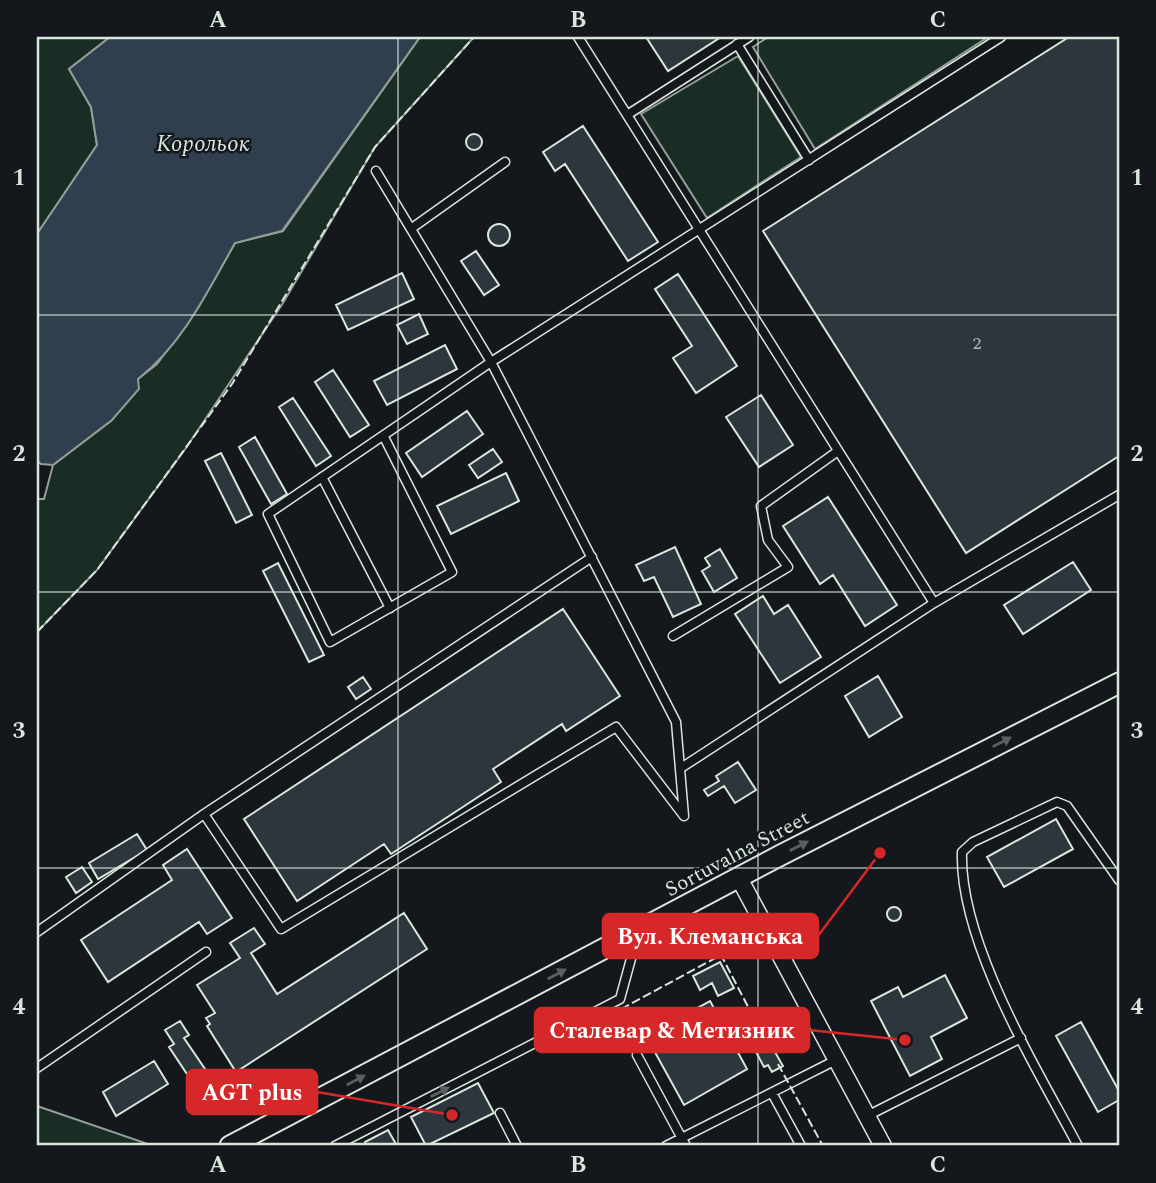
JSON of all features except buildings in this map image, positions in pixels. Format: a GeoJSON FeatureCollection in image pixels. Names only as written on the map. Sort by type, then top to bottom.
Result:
{"type":"FeatureCollection","features":[{"type":"Feature","properties":{"kind":"street","name":"Sortuvalna Street"},"geometry":{"type":"LineString","coordinates":[[230,1146],[1119,682]]}},
{"type":"Feature","properties":{"kind":"street"},"geometry":{"type":"LineString","coordinates":[[739,878],[883,1146]]}},
{"type":"Feature","properties":{"kind":"lane"},"geometry":{"type":"LineString","coordinates":[[578,37],[934,603]]}},
{"type":"Feature","properties":{"kind":"lane"},"geometry":{"type":"LineString","coordinates":[[627,115],[749,37]]}},
{"type":"Feature","properties":{"kind":"lane"},"geometry":{"type":"LineString","coordinates":[[384,437],[452,572],[330,642],[268,514],[491,362],[1002,37]]}},
{"type":"Feature","properties":{"kind":"lane"},"geometry":{"type":"LineString","coordinates":[[737,44],[809,160]]}},
{"type":"Feature","properties":{"kind":"lane"},"geometry":{"type":"LineString","coordinates":[[412,228],[505,162]]}},
{"type":"Feature","properties":{"kind":"lane"},"geometry":{"type":"LineString","coordinates":[[204,814],[281,929],[616,727],[684,816],[676,722],[491,362],[376,172]]}},
{"type":"Feature","properties":{"kind":"lane"},"geometry":{"type":"LineString","coordinates":[[673,636],[788,567],[768,540],[761,506],[838,451]]}},
{"type":"Feature","properties":{"kind":"lane"},"geometry":{"type":"LineString","coordinates":[[322,477],[390,608]]}},
{"type":"Feature","properties":{"kind":"lane"},"geometry":{"type":"LineString","coordinates":[[681,768],[934,603],[1119,495]]}},
{"type":"Feature","properties":{"kind":"lane"},"geometry":{"type":"LineString","coordinates":[[37,932],[204,814],[592,557]]}},
{"type":"Feature","properties":{"kind":"lane"},"geometry":{"type":"LineString","coordinates":[[1078,1146],[1021,1038],[978,942],[962,870],[962,852],[972,842],[1057,802],[1067,806],[1119,880]]}},
{"type":"Feature","properties":{"kind":"lane"},"geometry":{"type":"LineString","coordinates":[[335,1146],[620,999],[638,931]]}},
{"type":"Feature","properties":{"kind":"lane"},"geometry":{"type":"LineString","coordinates":[[37,1068],[206,952]]}},
{"type":"Feature","properties":{"kind":"lane"},"geometry":{"type":"LineString","coordinates":[[867,1116],[1021,1038]]}},
{"type":"Feature","properties":{"kind":"lane"},"geometry":{"type":"LineString","coordinates":[[637,1055],[684,1142]]}},
{"type":"Feature","properties":{"kind":"lane"},"geometry":{"type":"LineString","coordinates":[[666,1146],[684,1142],[836,1060]]}},
{"type":"Feature","properties":{"kind":"lane"},"geometry":{"type":"LineString","coordinates":[[772,1093],[801,1146]]}},
{"type":"Feature","properties":{"kind":"lane"},"geometry":{"type":"LineString","coordinates":[[499,1113],[517,1146]]}},
{"type":"Feature","properties":{"kind":"green space"},"geometry":{"type":"Polygon","coordinates":[[[37,37],[110,37],[69,69],[91,107],[97,145],[37,234],[37,37]]]}},
{"type":"Feature","properties":{"kind":"green space"},"geometry":{"type":"Polygon","coordinates":[[[420,37],[474,37],[375,147],[283,303],[186,448],[97,570],[37,632],[37,499],[44,499],[53,465],[112,420],[138,379],[157,364],[198,308],[235,243],[283,231],[420,37]]]}},
{"type":"Feature","properties":{"kind":"green space"},"geometry":{"type":"Polygon","coordinates":[[[768,37],[988,37],[815,149],[753,47],[768,37]]]}},
{"type":"Feature","properties":{"kind":"green space"},"geometry":{"type":"Polygon","coordinates":[[[738,56],[801,157],[707,218],[641,114],[738,56]]]}},
{"type":"Feature","properties":{"kind":"green space"},"geometry":{"type":"Polygon","coordinates":[[[37,1106],[148,1144],[149,1146],[37,1146],[37,1106]]]}},
{"type":"Feature","properties":{"kind":"water","name":"Корольок"},"geometry":{"type":"Polygon","coordinates":[[[110,37],[420,37],[282,231],[235,243],[181,334],[138,379],[139,389],[112,420],[53,465],[41,464],[37,461],[37,234],[97,145],[91,107],[69,69],[110,37]]]}},
{"type":"Feature","properties":{"kind":"fence"},"geometry":{"type":"LineString","coordinates":[[37,632],[97,570],[232,384],[375,147],[474,37]]}},
{"type":"Feature","properties":{"kind":"fence"},"geometry":{"type":"LineString","coordinates":[[599,1021],[721,955],[767,1043]]}},
{"type":"Feature","properties":{"kind":"fence"},"geometry":{"type":"LineString","coordinates":[[778,1064],[823,1146]]}},
{"type":"Feature","properties":{"kind":"place","name":"Вул. Клеманська"},"geometry":{"type":"Point","coordinates":[880,853]}},
{"type":"Feature","properties":{"kind":"place","name":"Сталевар & Метизник"},"geometry":{"type":"Point","coordinates":[905,1040]}},
{"type":"Feature","properties":{"kind":"place","name":"AGT plus"},"geometry":{"type":"Point","coordinates":[452,1115]}}]}
